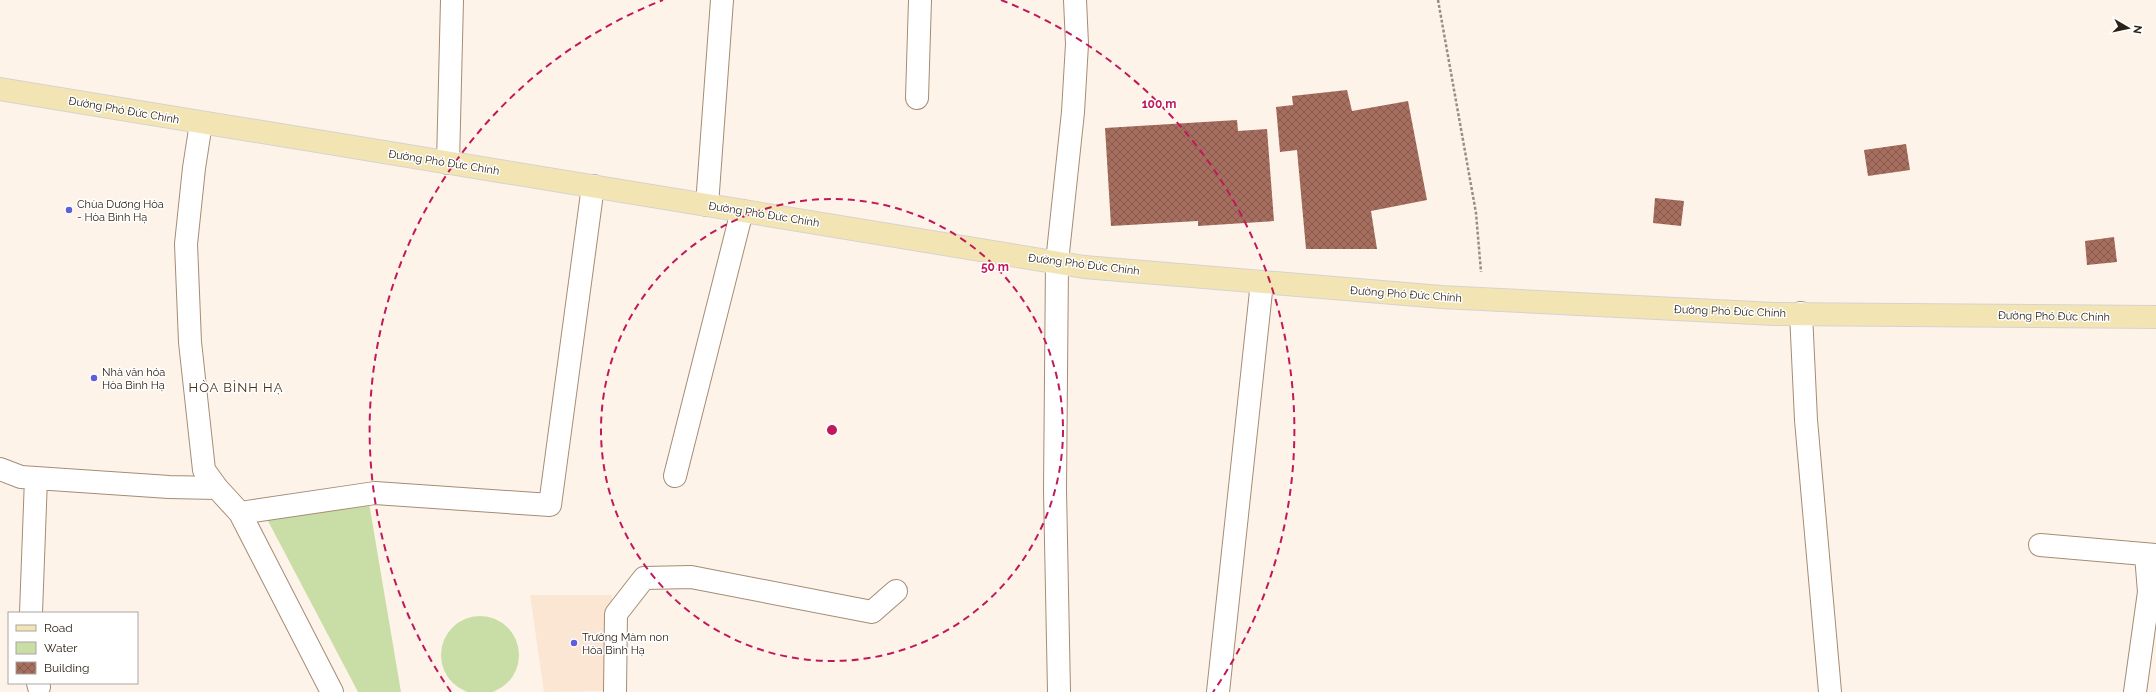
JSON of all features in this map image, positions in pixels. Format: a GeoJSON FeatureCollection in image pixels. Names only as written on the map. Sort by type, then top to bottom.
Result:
{"type":"FeatureCollection","features":[{"type":"Feature","properties":{"kind":"main road","name":"Đường Phó Đức Chính"},"geometry":{"type":"LineString","coordinates":[[0,89],[1084,266],[1262,282],[1483,299],[1801,314],[2156,317]]}},
{"type":"Feature","properties":{"kind":"street"},"geometry":{"type":"LineString","coordinates":[[448,163],[452,0]]}},
{"type":"Feature","properties":{"kind":"street"},"geometry":{"type":"LineString","coordinates":[[707,205],[722,0]]}},
{"type":"Feature","properties":{"kind":"street"},"geometry":{"type":"LineString","coordinates":[[917,98],[920,0]]}},
{"type":"Feature","properties":{"kind":"street"},"geometry":{"type":"LineString","coordinates":[[1059,692],[1055,490],[1057,262],[1073,112],[1077,44],[1075,0]]}},
{"type":"Feature","properties":{"kind":"street"},"geometry":{"type":"LineString","coordinates":[[201,123],[194,168],[186,244],[189,319],[197,414],[204,470],[217,488],[240,513],[332,692]]}},
{"type":"Feature","properties":{"kind":"street"},"geometry":{"type":"LineString","coordinates":[[240,513],[375,492],[550,505],[593,186]]}},
{"type":"Feature","properties":{"kind":"street"},"geometry":{"type":"LineString","coordinates":[[675,476],[742,211]]}},
{"type":"Feature","properties":{"kind":"street"},"geometry":{"type":"LineString","coordinates":[[1218,692],[1262,282]]}},
{"type":"Feature","properties":{"kind":"street"},"geometry":{"type":"LineString","coordinates":[[1801,314],[1806,420],[1830,692]]}},
{"type":"Feature","properties":{"kind":"street"},"geometry":{"type":"LineString","coordinates":[[0,469],[22,477],[169,487],[217,488]]}},
{"type":"Feature","properties":{"kind":"street"},"geometry":{"type":"LineString","coordinates":[[31,612],[36,478]]}},
{"type":"Feature","properties":{"kind":"street"},"geometry":{"type":"LineString","coordinates":[[2040,545],[2151,555],[2149,592],[2135,692]]}},
{"type":"Feature","properties":{"kind":"street"},"geometry":{"type":"LineString","coordinates":[[615,692],[616,614],[644,578],[691,577],[872,612],[896,591]]}},
{"type":"Feature","properties":{"kind":"path"},"geometry":{"type":"LineString","coordinates":[[1438,0],[1476,213],[1483,299]]}},
{"type":"Feature","properties":{"kind":"shaded area","name":"Trường Màm non Hòa Bình Hạ"},"geometry":{"type":"Polygon","coordinates":[[[530,595],[612,595],[608,691],[544,692],[530,595]]]}},
{"type":"Feature","properties":{"kind":"water"},"geometry":{"type":"Polygon","coordinates":[[[369,503],[401,692],[358,692],[267,519],[369,503]]]}},
{"type":"Feature","properties":{"kind":"water"},"geometry":{"type":"Polygon","coordinates":[[[472,616],[488,616],[502,622],[513,633],[519,647],[519,663],[513,677],[502,688],[490,693],[470,693],[458,688],[447,677],[441,663],[441,647],[447,633],[458,622],[472,616]]]}},
{"type":"Feature","properties":{"kind":"building"},"geometry":{"type":"Polygon","coordinates":[[[1347,90],[1352,111],[1408,101],[1427,200],[1371,211],[1377,249],[1306,249],[1297,150],[1280,152],[1276,107],[1293,105],[1292,96],[1347,90]]]}},
{"type":"Feature","properties":{"kind":"building"},"geometry":{"type":"Polygon","coordinates":[[[1237,120],[1238,131],[1267,129],[1274,221],[1198,226],[1198,221],[1111,226],[1105,128],[1237,120]]]}},
{"type":"Feature","properties":{"kind":"building"},"geometry":{"type":"Polygon","coordinates":[[[1906,144],[1910,170],[1868,176],[1864,150],[1906,144]]]}},
{"type":"Feature","properties":{"kind":"building"},"geometry":{"type":"Polygon","coordinates":[[[1655,198],[1684,201],[1681,226],[1653,223],[1655,198]]]}},
{"type":"Feature","properties":{"kind":"building"},"geometry":{"type":"Polygon","coordinates":[[[2114,237],[2117,262],[2087,265],[2085,241],[2114,237]]]}},
{"type":"Feature","properties":{"kind":"place","name":"Chùa Dương Hòa - Hòa Bình Hạ"},"geometry":{"type":"Point","coordinates":[69,210]}},
{"type":"Feature","properties":{"kind":"place","name":"Nhà văn hóa Hòa Bình Hạ"},"geometry":{"type":"Point","coordinates":[94,378]}},
{"type":"Feature","properties":{"kind":"place","name":"Trường Màm non Hòa Bình Hạ"},"geometry":{"type":"Point","coordinates":[574,643]}},
{"type":"Feature","properties":{"kind":"district","name":"HÒA BÌNH HẠ"},"geometry":{"type":"Point","coordinates":[236,387]}}]}
